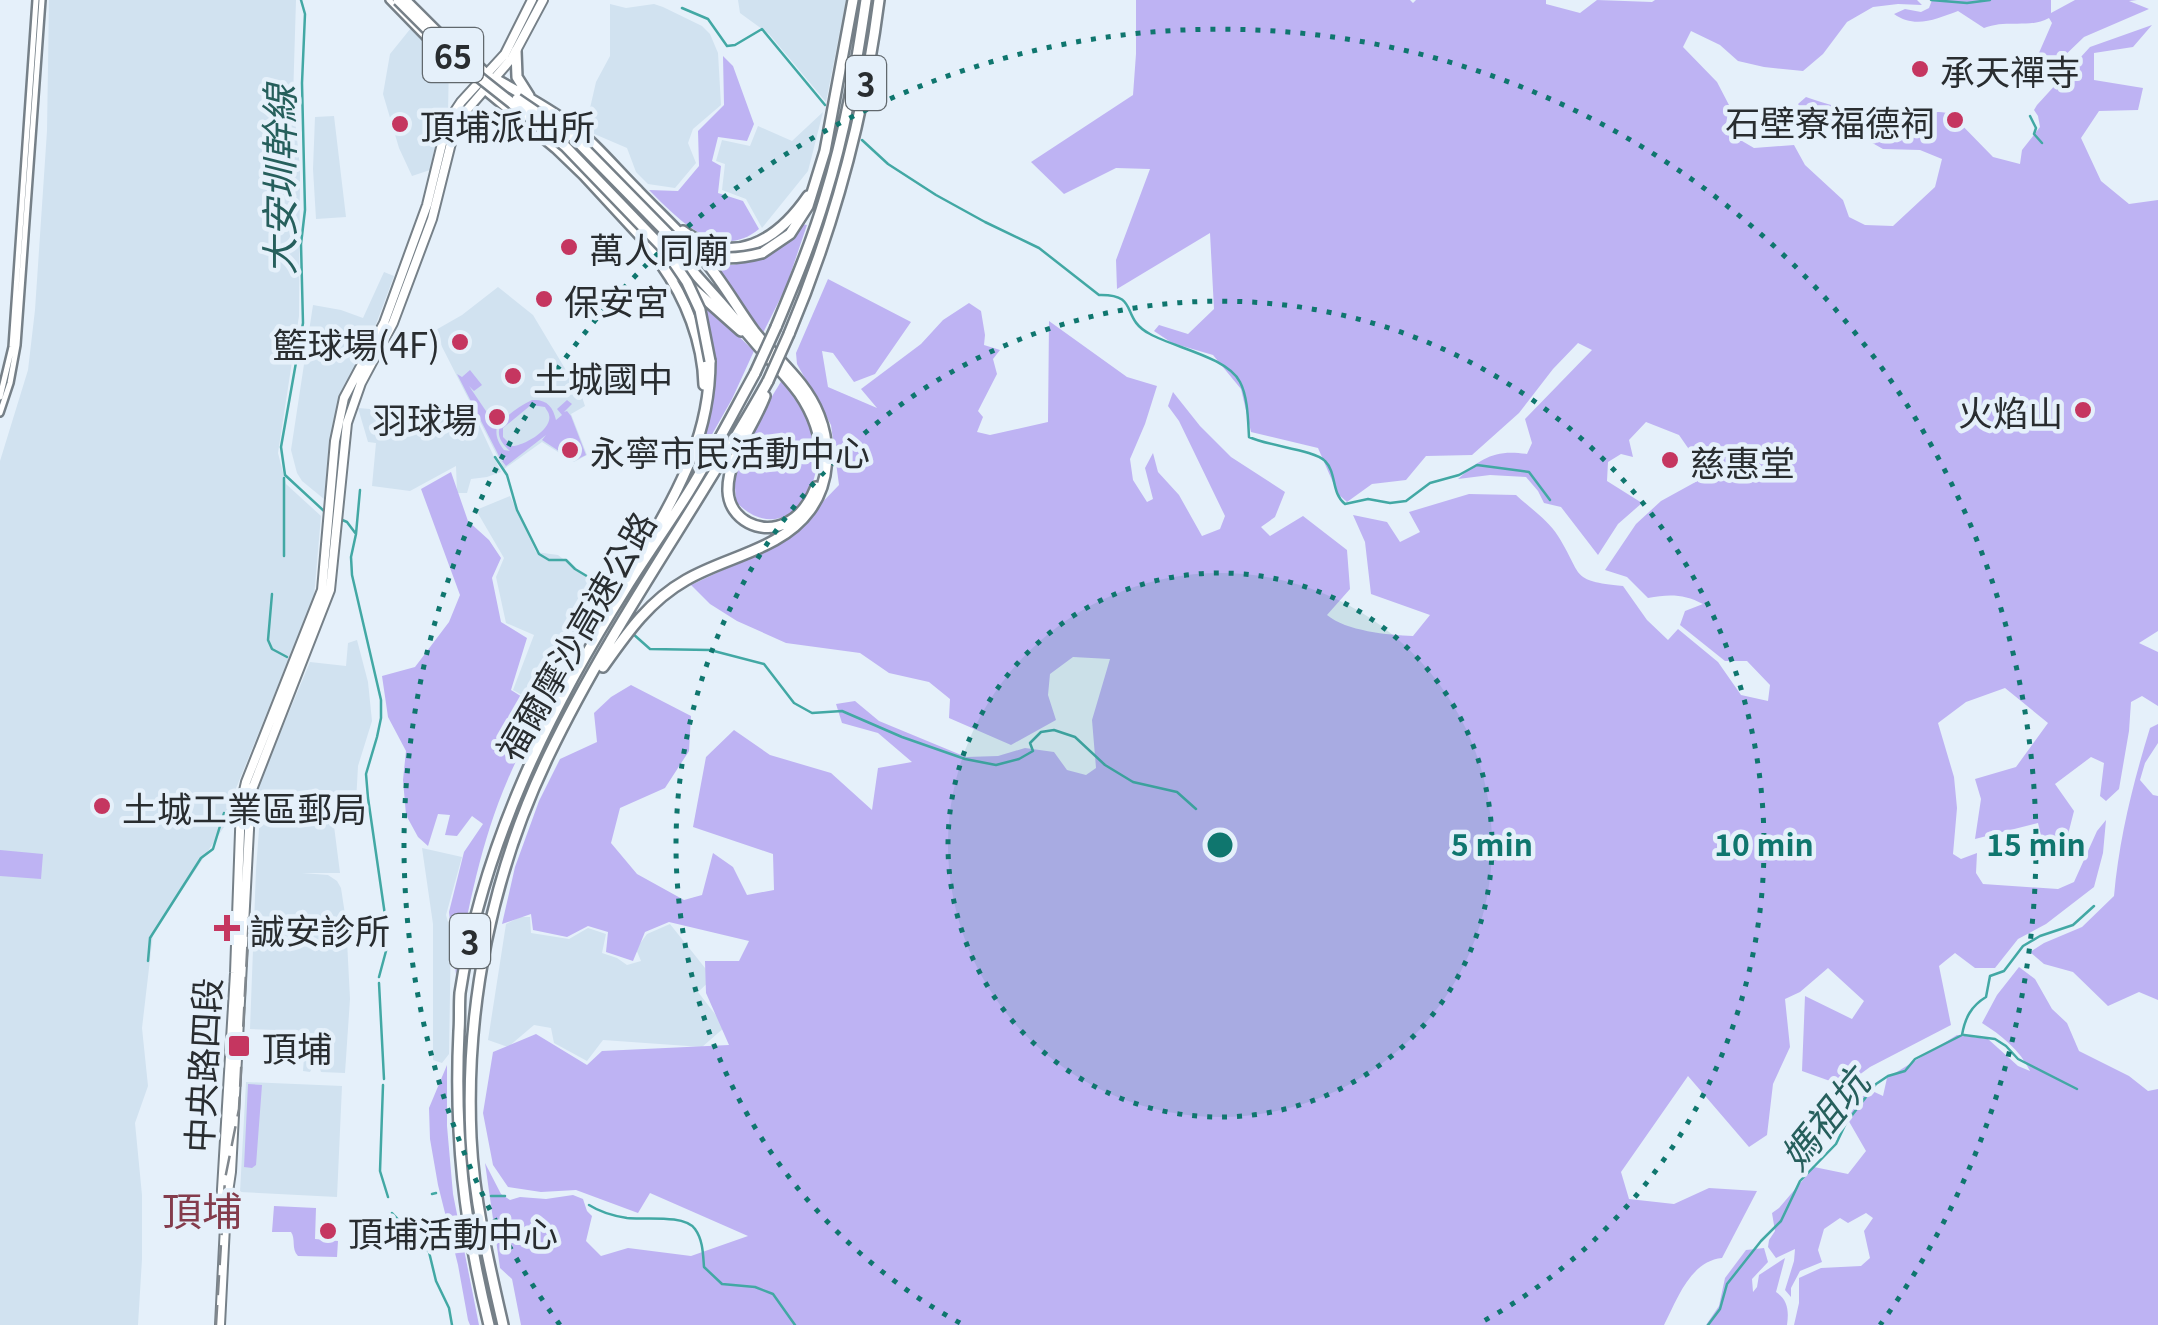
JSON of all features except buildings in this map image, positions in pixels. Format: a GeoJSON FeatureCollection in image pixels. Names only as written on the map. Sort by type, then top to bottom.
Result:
{"type":"FeatureCollection","features":[{"type":"Feature","properties":{"kind":"highway","name":"65"},"geometry":{"type":"LineString","coordinates":[[398,0],[460,62],[515,102]]}},
{"type":"Feature","properties":{"kind":"highway","name":"65"},"geometry":{"type":"LineString","coordinates":[[408,0],[463,57],[515,102]]}},
{"type":"Feature","properties":{"kind":"highway"},"geometry":{"type":"LineString","coordinates":[[515,102],[548,118],[573,137],[671,237],[687,248],[715,258],[762,253],[790,234],[801,220],[817,180],[853,0]]}},
{"type":"Feature","properties":{"kind":"highway","name":"福爾摩沙高速公路"},"geometry":{"type":"LineString","coordinates":[[489,1325],[460,1165],[457,1104],[460,997],[488,873],[516,794],[580,668],[691,488],[776,327],[826,195],[850,100],[866,0]]}},
{"type":"Feature","properties":{"kind":"highway","name":"福爾摩沙高速公路"},"geometry":{"type":"LineString","coordinates":[[503,1325],[473,1167],[470,1116],[473,1039],[486,942],[501,880],[549,755],[768,381],[789,334],[849,164],[879,0]]}},
{"type":"Feature","properties":{"kind":"highway"},"geometry":{"type":"LineString","coordinates":[[516,51],[518,77],[530,98]]}},
{"type":"Feature","properties":{"kind":"highway"},"geometry":{"type":"LineString","coordinates":[[491,76],[566,122],[662,216],[704,260],[754,336],[800,394],[812,418],[821,452],[818,483],[805,508],[786,524],[764,528],[743,520],[730,502],[728,491],[736,457],[758,416],[768,381]]}},
{"type":"Feature","properties":{"kind":"highway"},"geometry":{"type":"LineString","coordinates":[[482,86],[584,175],[670,268],[754,336]]}},
{"type":"Feature","properties":{"kind":"highway"},"geometry":{"type":"LineString","coordinates":[[515,102],[566,141],[621,193],[787,367],[814,403],[826,444],[822,486],[808,513],[792,529],[768,544],[688,578],[625,628]]}},
{"type":"Feature","properties":{"kind":"highway"},"geometry":{"type":"LineString","coordinates":[[515,102],[565,146],[666,251],[693,294],[704,326],[710,361],[706,414],[670,504],[626,588]]}},
{"type":"Feature","properties":{"kind":"highway"},"geometry":{"type":"LineString","coordinates":[[662,216],[709,246],[754,244],[783,226],[817,180]]}},
{"type":"Feature","properties":{"kind":"highway"},"geometry":{"type":"LineString","coordinates":[[638,234],[666,271],[696,336],[704,372],[704,398],[692,456]]}},
{"type":"Feature","properties":{"kind":"main road"},"geometry":{"type":"LineString","coordinates":[[491,76],[532,0]]}},
{"type":"Feature","properties":{"kind":"main road"},"geometry":{"type":"LineString","coordinates":[[491,76],[516,51],[544,0]]}},
{"type":"Feature","properties":{"kind":"main road","name":"中央路四段"},"geometry":{"type":"LineString","coordinates":[[218,1325],[231,1172],[251,792],[330,590],[332,520],[352,404],[392,323],[432,219],[454,131],[491,76]]}},
{"type":"Feature","properties":{"kind":"street"},"geometry":{"type":"LineString","coordinates":[[0,397],[12,347],[39,0]]}},
{"type":"Feature","properties":{"kind":"street"},"geometry":{"type":"LineString","coordinates":[[0,413],[18,344],[39,0]]}},
{"type":"Feature","properties":{"kind":"street"},"geometry":{"type":"LineString","coordinates":[[390,0],[482,86]]}},
{"type":"Feature","properties":{"kind":"street"},"geometry":{"type":"LineString","coordinates":[[408,0],[491,76]]}},
{"type":"Feature","properties":{"kind":"shaded area"},"geometry":{"type":"Polygon","coordinates":[[[49,0],[296,0],[293,99],[300,168],[299,316],[278,453],[286,484],[321,516],[314,597],[228,808],[228,821],[153,934],[142,1028],[148,1086],[135,1123],[142,1195],[138,1325],[0,1325],[0,461],[28,370],[35,310],[47,131],[49,0]]]}},
{"type":"Feature","properties":{"kind":"shaded area"},"geometry":{"type":"Polygon","coordinates":[[[738,0],[846,0],[826,102],[769,34],[740,13],[738,0]]]}},
{"type":"Feature","properties":{"kind":"shaded area"},"geometry":{"type":"Polygon","coordinates":[[[1136,0],[1546,0],[1546,4],[1580,13],[1597,0],[1917,0],[1922,5],[1873,7],[1847,22],[1823,54],[1803,71],[1738,61],[1720,45],[1691,31],[1683,47],[1717,82],[1729,105],[1725,131],[1754,148],[1794,145],[1805,165],[1843,200],[1849,217],[1865,225],[1893,226],[1935,187],[1942,159],[1920,150],[1883,149],[1842,126],[1817,129],[1798,104],[1806,97],[1880,116],[1903,118],[1946,113],[1993,157],[2020,164],[2022,150],[2040,127],[2034,110],[2090,47],[2152,25],[2133,47],[2094,53],[2094,80],[2143,88],[2138,110],[2099,111],[2081,138],[2101,181],[2129,204],[2158,200],[2158,631],[2139,643],[2158,652],[2158,706],[2142,696],[2131,702],[2119,789],[2106,801],[2100,796],[2104,763],[2091,757],[2055,784],[2074,811],[2063,854],[2044,848],[2038,823],[1975,839],[1981,799],[1975,779],[2016,767],[2048,723],[2005,688],[1966,702],[1938,723],[1954,777],[1957,808],[1953,854],[1961,859],[1977,853],[1976,873],[1983,884],[2058,889],[2074,882],[2106,820],[2094,887],[2046,924],[2018,939],[1995,968],[1975,968],[1955,953],[1939,966],[1951,1025],[1870,1067],[1844,1086],[1802,1071],[1805,996],[1852,1019],[1864,1001],[1828,968],[1800,992],[1785,999],[1790,1047],[1773,1084],[1767,1135],[1749,1147],[1688,1076],[1621,1172],[1629,1199],[1674,1204],[1709,1188],[1757,1191],[1722,1258],[1701,1266],[1693,1274],[1664,1325],[521,1325],[512,1279],[500,1268],[485,1163],[501,1194],[510,1200],[573,1195],[583,1199],[592,1216],[586,1241],[601,1256],[628,1248],[691,1256],[748,1236],[650,1193],[638,1213],[576,1190],[541,1192],[508,1187],[493,1165],[483,1113],[493,1052],[536,1034],[587,1065],[602,1051],[729,1045],[706,993],[705,961],[739,961],[749,941],[669,922],[645,932],[633,961],[606,952],[608,932],[588,926],[567,937],[533,930],[531,914],[502,924],[515,867],[539,801],[560,759],[597,742],[594,713],[631,685],[691,716],[689,751],[665,788],[620,808],[611,843],[637,874],[684,900],[702,895],[713,853],[733,867],[747,895],[774,890],[773,854],[693,827],[706,757],[734,730],[770,755],[831,773],[872,810],[878,768],[912,762],[878,733],[842,723],[836,704],[855,701],[879,721],[966,757],[998,756],[1025,748],[1054,752],[1067,770],[1086,775],[1096,768],[1092,720],[1110,659],[1073,657],[1050,674],[1048,695],[1056,720],[1011,745],[949,718],[950,699],[929,682],[889,673],[860,653],[786,643],[737,621],[710,604],[691,585],[785,541],[839,485],[831,425],[797,364],[796,353],[828,279],[911,322],[875,374],[854,382],[833,353],[822,351],[828,387],[877,408],[861,389],[969,303],[981,311],[984,345],[1000,350],[993,359],[997,374],[978,411],[983,417],[977,432],[990,435],[1048,422],[1049,321],[1127,377],[1157,386],[1130,459],[1133,480],[1147,502],[1153,499],[1145,468],[1153,453],[1158,472],[1179,495],[1202,536],[1220,529],[1225,516],[1168,406],[1173,392],[1231,457],[1285,492],[1275,517],[1261,527],[1270,536],[1303,516],[1347,550],[1350,589],[1327,615],[1345,625],[1413,636],[1430,615],[1371,594],[1365,542],[1353,515],[1387,522],[1400,542],[1420,532],[1409,512],[1469,494],[1516,495],[1554,530],[1580,574],[1594,582],[1623,586],[1647,620],[1668,640],[1678,629],[1718,662],[1741,695],[1768,701],[1770,685],[1747,661],[1725,661],[1680,625],[1685,611],[1703,604],[1676,596],[1648,598],[1627,577],[1605,570],[1636,524],[1661,501],[1701,479],[1695,458],[1679,435],[1646,422],[1629,440],[1633,457],[1621,454],[1608,462],[1607,481],[1642,503],[1618,524],[1598,555],[1561,507],[1544,503],[1526,477],[1490,475],[1458,479],[1489,457],[1527,454],[1532,443],[1525,419],[1592,350],[1578,343],[1519,413],[1472,455],[1426,456],[1406,480],[1372,484],[1347,502],[1338,494],[1318,448],[1251,432],[1241,389],[1213,355],[1172,343],[1154,331],[1159,325],[1188,334],[1214,309],[1210,233],[1117,289],[1116,260],[1150,169],[1116,168],[1064,194],[1031,162],[1133,95],[1136,0]]]}},
{"type":"Feature","properties":{"kind":"shaded area"},"geometry":{"type":"Polygon","coordinates":[[[1932,0],[2051,0],[2051,13],[2075,0],[2137,0],[2129,1],[2149,9],[2084,37],[2033,86],[2022,79],[2035,62],[2052,23],[2049,18],[1984,28],[1958,11],[1918,22],[1894,14],[1905,9],[1921,12],[1929,8],[1932,0]]]}},
{"type":"Feature","properties":{"kind":"shaded area"},"geometry":{"type":"Polygon","coordinates":[[[610,4],[626,8],[654,4],[663,7],[702,26],[718,53],[721,105],[693,129],[688,143],[696,163],[675,188],[648,184],[636,172],[627,148],[585,130],[596,82],[610,56],[610,4]]]}},
{"type":"Feature","properties":{"kind":"shaded area"},"geometry":{"type":"Polygon","coordinates":[[[411,28],[449,63],[448,112],[437,136],[430,170],[412,176],[383,94],[390,54],[411,28]]]}},
{"type":"Feature","properties":{"kind":"shaded area"},"geometry":{"type":"Polygon","coordinates":[[[723,56],[733,66],[754,124],[747,141],[718,137],[712,161],[721,166],[718,193],[743,201],[759,229],[728,241],[714,239],[685,224],[649,190],[678,191],[699,166],[698,131],[724,105],[723,56]]]}},
{"type":"Feature","properties":{"kind":"shaded area"},"geometry":{"type":"Polygon","coordinates":[[[823,112],[808,171],[762,228],[746,199],[722,190],[725,164],[716,161],[722,140],[750,146],[758,126],[792,141],[823,112]]]}},
{"type":"Feature","properties":{"kind":"shaded area"},"geometry":{"type":"Polygon","coordinates":[[[334,116],[346,217],[316,219],[315,117],[334,116]]]}},
{"type":"Feature","properties":{"kind":"shaded area"},"geometry":{"type":"Polygon","coordinates":[[[801,224],[807,225],[786,287],[762,335],[711,264],[733,265],[761,257],[801,224]]]}},
{"type":"Feature","properties":{"kind":"shaded area"},"geometry":{"type":"Polygon","coordinates":[[[384,272],[394,276],[366,351],[344,386],[333,422],[324,499],[302,481],[291,450],[313,305],[363,318],[384,272]]]}},
{"type":"Feature","properties":{"kind":"shaded area","name":"土城國中"},"geometry":{"type":"Polygon","coordinates":[[[498,287],[533,315],[582,397],[585,406],[571,414],[587,455],[574,462],[542,442],[504,469],[434,331],[498,287]]]}},
{"type":"Feature","properties":{"kind":"shaded area"},"geometry":{"type":"Polygon","coordinates":[[[700,299],[754,351],[688,477],[712,403],[713,373],[700,299]]]}},
{"type":"Feature","properties":{"kind":"shaded area"},"geometry":{"type":"Polygon","coordinates":[[[470,370],[482,385],[474,391],[469,386],[488,414],[499,405],[506,413],[496,421],[490,416],[504,450],[510,451],[502,443],[500,428],[516,409],[532,400],[542,401],[556,420],[562,415],[557,409],[567,400],[572,404],[564,412],[571,416],[586,455],[574,461],[542,440],[546,435],[506,466],[502,461],[507,457],[501,460],[457,374],[462,377],[470,370]],[[531,405],[503,428],[503,437],[512,446],[536,436],[549,420],[545,407],[531,405]]]}},
{"type":"Feature","properties":{"kind":"shaded area"},"geometry":{"type":"Polygon","coordinates":[[[782,380],[811,427],[817,460],[814,478],[797,507],[785,516],[770,519],[753,515],[736,502],[735,477],[747,441],[782,380]]]}},
{"type":"Feature","properties":{"kind":"shaded area"},"geometry":{"type":"Polygon","coordinates":[[[358,408],[476,418],[501,472],[471,479],[467,493],[457,493],[456,466],[410,491],[372,486],[376,443],[368,442],[358,408]]]}},
{"type":"Feature","properties":{"kind":"shaded area"},"geometry":{"type":"Polygon","coordinates":[[[451,472],[468,521],[489,540],[501,558],[492,578],[501,622],[527,638],[511,690],[535,705],[554,677],[554,689],[513,767],[490,826],[456,975],[449,912],[464,852],[483,824],[472,816],[457,836],[445,835],[450,815],[438,814],[428,846],[418,837],[406,815],[406,751],[388,717],[382,676],[415,667],[449,622],[460,595],[421,489],[451,472]]]}},
{"type":"Feature","properties":{"kind":"shaded area"},"geometry":{"type":"Polygon","coordinates":[[[510,496],[536,552],[558,555],[593,582],[600,605],[534,702],[513,690],[534,635],[506,623],[496,577],[504,558],[476,510],[510,496]]]}},
{"type":"Feature","properties":{"kind":"shaded area"},"geometry":{"type":"Polygon","coordinates":[[[357,640],[368,682],[372,721],[358,766],[356,803],[256,799],[310,662],[346,666],[348,643],[357,640]]]}},
{"type":"Feature","properties":{"kind":"shaded area"},"geometry":{"type":"Polygon","coordinates":[[[2158,724],[2158,743],[2140,780],[2158,796],[2158,1000],[2139,992],[2108,1006],[2073,972],[2044,964],[2030,952],[2082,927],[2114,896],[2132,790],[2150,728],[2158,724]]]}},
{"type":"Feature","properties":{"kind":"shaded area"},"geometry":{"type":"Polygon","coordinates":[[[260,816],[333,818],[340,873],[302,873],[328,875],[341,888],[350,999],[345,1073],[321,1072],[319,1066],[313,1066],[310,1072],[303,1071],[306,1031],[250,1029],[260,816]]]}},
{"type":"Feature","properties":{"kind":"shaded area"},"geometry":{"type":"Polygon","coordinates":[[[422,848],[462,857],[446,915],[451,933],[449,1054],[442,1063],[433,1060],[433,924],[422,848]]]}},
{"type":"Feature","properties":{"kind":"shaded area"},"geometry":{"type":"Polygon","coordinates":[[[0,850],[43,854],[41,879],[0,876],[0,850]]]}},
{"type":"Feature","properties":{"kind":"shaded area"},"geometry":{"type":"Polygon","coordinates":[[[530,917],[531,933],[569,939],[588,928],[606,934],[602,953],[627,965],[641,961],[636,949],[647,934],[670,924],[713,978],[698,992],[725,1027],[702,1047],[603,1040],[587,1061],[554,1043],[551,1028],[534,1025],[508,1047],[488,1040],[506,924],[530,917]]]}},
{"type":"Feature","properties":{"kind":"shaded area"},"geometry":{"type":"Polygon","coordinates":[[[2019,967],[2035,979],[2052,1009],[2067,1023],[2079,1051],[2129,1076],[2148,1091],[2158,1089],[2158,1325],[1794,1325],[1799,1278],[1821,1268],[1861,1266],[1870,1258],[1864,1231],[1873,1218],[1866,1213],[1848,1223],[1840,1218],[1824,1229],[1818,1250],[1822,1262],[1800,1271],[1791,1297],[1785,1290],[1795,1249],[1776,1258],[1768,1247],[1775,1231],[1772,1213],[1814,1167],[1848,1174],[1866,1151],[1847,1118],[1868,1089],[1883,1096],[1887,1078],[1957,1035],[1988,1039],[2018,1066],[2030,1071],[2009,1044],[1982,1023],[2019,967]]]}},
{"type":"Feature","properties":{"kind":"shaded area"},"geometry":{"type":"Polygon","coordinates":[[[447,1065],[453,1194],[479,1325],[470,1325],[468,1320],[430,1139],[429,1108],[447,1065]]]}},
{"type":"Feature","properties":{"kind":"shaded area"},"geometry":{"type":"Polygon","coordinates":[[[246,1082],[342,1086],[337,1197],[240,1192],[246,1082]]]}},
{"type":"Feature","properties":{"kind":"shaded area"},"geometry":{"type":"Polygon","coordinates":[[[248,1084],[262,1085],[256,1165],[252,1168],[244,1167],[248,1084]]]}},
{"type":"Feature","properties":{"kind":"shaded area"},"geometry":{"type":"Polygon","coordinates":[[[274,1206],[316,1208],[315,1239],[338,1241],[337,1257],[298,1256],[291,1232],[272,1232],[274,1206]]]}},
{"type":"Feature","properties":{"kind":"shaded area"},"geometry":{"type":"Polygon","coordinates":[[[1764,1248],[1768,1262],[1752,1279],[1753,1292],[1759,1275],[1785,1258],[1776,1292],[1787,1306],[1787,1325],[1706,1325],[1719,1306],[1725,1278],[1746,1250],[1764,1248]]]}},
{"type":"Feature","properties":{"kind":"waterway","name":"大安圳幹線"},"geometry":{"type":"LineString","coordinates":[[301,0],[305,14],[303,323],[281,447],[285,475],[324,511]]}},
{"type":"Feature","properties":{"kind":"waterway"},"geometry":{"type":"LineString","coordinates":[[1931,0],[1990,0]]}},
{"type":"Feature","properties":{"kind":"waterway"},"geometry":{"type":"LineString","coordinates":[[682,8],[708,19],[727,46],[762,29],[825,105]]}},
{"type":"Feature","properties":{"kind":"waterway"},"geometry":{"type":"LineString","coordinates":[[2030,116],[2036,128],[2034,134],[2042,143]]}},
{"type":"Feature","properties":{"kind":"waterway"},"geometry":{"type":"LineString","coordinates":[[862,140],[888,164],[936,195],[1039,248],[1099,295],[1120,298],[1135,321],[1150,334],[1224,366],[1243,388],[1249,437],[1320,457],[1329,466],[1345,504],[1368,499],[1406,501],[1430,483],[1477,465],[1529,472],[1550,500]]}},
{"type":"Feature","properties":{"kind":"waterway"},"geometry":{"type":"LineString","coordinates":[[495,457],[507,475],[517,510],[539,554],[549,560],[566,560],[595,581],[608,611]]}},
{"type":"Feature","properties":{"kind":"waterway"},"geometry":{"type":"LineString","coordinates":[[284,478],[284,556]]}},
{"type":"Feature","properties":{"kind":"waterway"},"geometry":{"type":"LineString","coordinates":[[356,534],[360,490]]}},
{"type":"Feature","properties":{"kind":"waterway","name":"大安圳幹線"},"geometry":{"type":"LineString","coordinates":[[340,519],[356,534],[352,575],[381,700],[381,718],[366,774],[387,929],[379,977]]}},
{"type":"Feature","properties":{"kind":"waterway"},"geometry":{"type":"LineString","coordinates":[[272,594],[268,640],[272,649],[287,657]]}},
{"type":"Feature","properties":{"kind":"waterway"},"geometry":{"type":"LineString","coordinates":[[632,633],[650,649],[710,650],[764,664],[794,703],[812,713],[842,711],[965,759],[996,765],[1019,759],[1033,751],[1030,743],[1041,732],[1054,730],[1075,737],[1105,765],[1133,782],[1177,792],[1196,809]]}},
{"type":"Feature","properties":{"kind":"waterway"},"geometry":{"type":"LineString","coordinates":[[148,961],[150,938],[201,858],[213,849],[224,813]]}},
{"type":"Feature","properties":{"kind":"waterway","name":"媽祖坑"},"geometry":{"type":"LineString","coordinates":[[1708,1325],[1720,1309],[1727,1284],[1781,1221],[1800,1181],[1836,1144],[1846,1123],[1876,1084],[1905,1071],[1915,1059],[1962,1035],[1970,1013],[1986,997],[1990,976],[2004,971],[2023,946],[2073,925],[2094,906]]}},
{"type":"Feature","properties":{"kind":"waterway","name":"大安圳幹線"},"geometry":{"type":"LineString","coordinates":[[379,983],[384,1079]]}},
{"type":"Feature","properties":{"kind":"waterway"},"geometry":{"type":"LineString","coordinates":[[1964,1035],[1995,1039],[2018,1059],[2077,1089]]}},
{"type":"Feature","properties":{"kind":"waterway","name":"大安圳幹線"},"geometry":{"type":"LineString","coordinates":[[383,1085],[380,1171],[388,1197]]}},
{"type":"Feature","properties":{"kind":"waterway"},"geometry":{"type":"LineString","coordinates":[[432,1194],[436,1193]]}},
{"type":"Feature","properties":{"kind":"waterway"},"geometry":{"type":"LineString","coordinates":[[491,1196],[505,1196]]}},
{"type":"Feature","properties":{"kind":"waterway"},"geometry":{"type":"LineString","coordinates":[[589,1205],[622,1217],[673,1219],[690,1224],[700,1238],[704,1267],[722,1284],[755,1287],[773,1294],[795,1325]]}},
{"type":"Feature","properties":{"kind":"waterway","name":"大安圳幹線"},"geometry":{"type":"LineString","coordinates":[[392,1213],[429,1252],[452,1325]]}},
{"type":"Feature","properties":{"kind":"railway"},"geometry":{"type":"LineString","coordinates":[[216,1325],[225,1179],[239,1109],[249,914]]}},
{"type":"Feature","properties":{"kind":"place","name":"承天禪寺"},"geometry":{"type":"Point","coordinates":[1920,69]}},
{"type":"Feature","properties":{"kind":"place","name":"石壁寮福德祠"},"geometry":{"type":"Point","coordinates":[1955,120]}},
{"type":"Feature","properties":{"kind":"place","name":"頂埔派出所"},"geometry":{"type":"Point","coordinates":[400,124]}},
{"type":"Feature","properties":{"kind":"place","name":"萬人同廟"},"geometry":{"type":"Point","coordinates":[569,247]}},
{"type":"Feature","properties":{"kind":"place","name":"保安宮"},"geometry":{"type":"Point","coordinates":[544,299]}},
{"type":"Feature","properties":{"kind":"place","name":"籃球場(4F)"},"geometry":{"type":"Point","coordinates":[460,342]}},
{"type":"Feature","properties":{"kind":"place","name":"土城國中"},"geometry":{"type":"Point","coordinates":[513,376]}},
{"type":"Feature","properties":{"kind":"place","name":"火焰山"},"geometry":{"type":"Point","coordinates":[2083,410]}},
{"type":"Feature","properties":{"kind":"place","name":"羽球場"},"geometry":{"type":"Point","coordinates":[497,417]}},
{"type":"Feature","properties":{"kind":"place","name":"永寧市民活動中心"},"geometry":{"type":"Point","coordinates":[570,450]}},
{"type":"Feature","properties":{"kind":"place","name":"慈惠堂"},"geometry":{"type":"Point","coordinates":[1670,460]}},
{"type":"Feature","properties":{"kind":"place","name":"土城工業區郵局"},"geometry":{"type":"Point","coordinates":[102,806]}},
{"type":"Feature","properties":{"kind":"place","name":"誠安診所"},"geometry":{"type":"Point","coordinates":[227,928]}},
{"type":"Feature","properties":{"kind":"place","name":"頂埔"},"geometry":{"type":"Point","coordinates":[239,1046]}},
{"type":"Feature","properties":{"kind":"place","name":"頂埔活動中心"},"geometry":{"type":"Point","coordinates":[328,1231]}},
{"type":"Feature","properties":{"kind":"district","name":"頂埔"},"geometry":{"type":"Point","coordinates":[202,1209]}}]}
